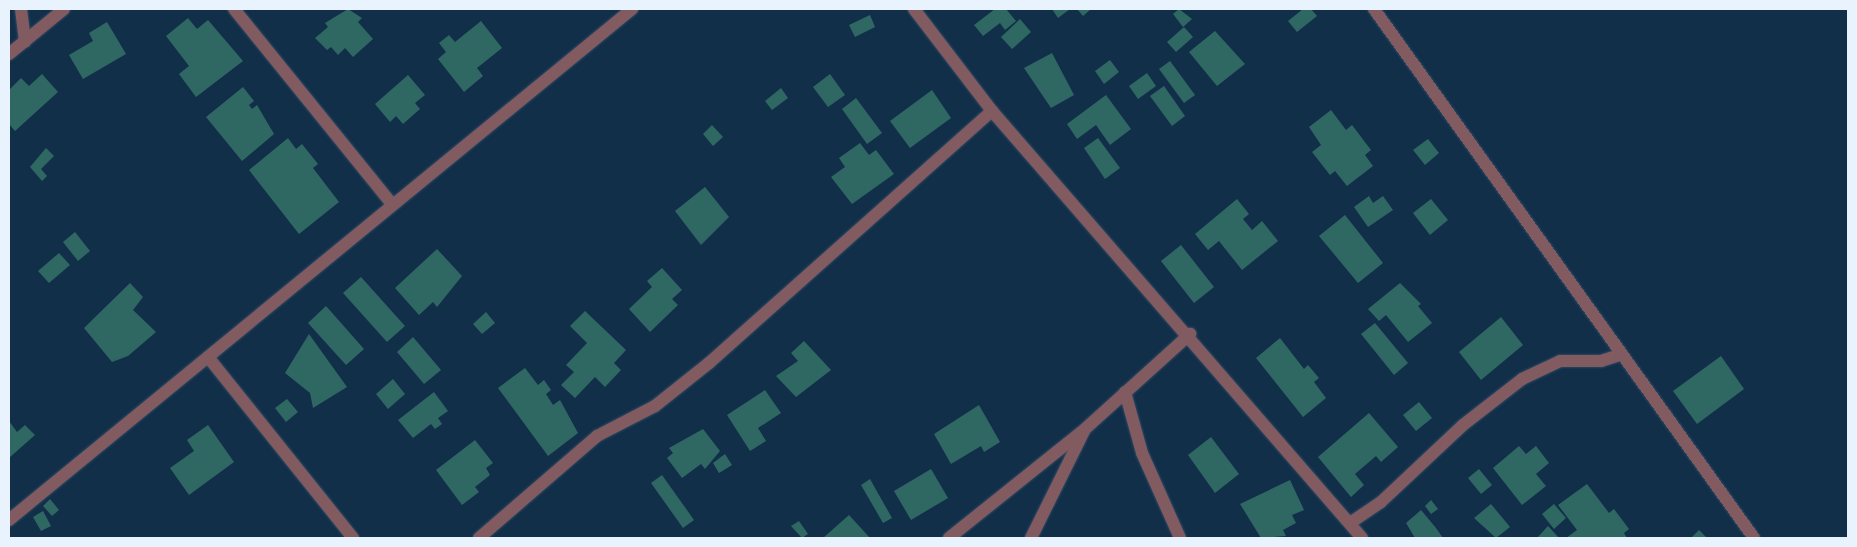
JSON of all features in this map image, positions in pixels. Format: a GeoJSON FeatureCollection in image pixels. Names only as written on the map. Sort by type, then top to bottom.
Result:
{"type":"FeatureCollection","features":[{"type":"Feature","properties":{"kind":"street"},"geometry":{"type":"LineString","coordinates":[[22,9],[25,42]]}},
{"type":"Feature","properties":{"kind":"street"},"geometry":{"type":"LineString","coordinates":[[9,54],[64,9]]}},
{"type":"Feature","properties":{"kind":"street"},"geometry":{"type":"LineString","coordinates":[[234,9],[392,204]]}},
{"type":"Feature","properties":{"kind":"street"},"geometry":{"type":"LineString","coordinates":[[9,520],[632,9]]}},
{"type":"Feature","properties":{"kind":"street"},"geometry":{"type":"LineString","coordinates":[[914,9],[992,111],[1190,334],[1362,538]]}},
{"type":"Feature","properties":{"kind":"street"},"geometry":{"type":"LineString","coordinates":[[1374,9],[1754,538]]}},
{"type":"Feature","properties":{"kind":"street"},"geometry":{"type":"LineString","coordinates":[[480,538],[597,436],[655,406],[709,363],[992,111]]}},
{"type":"Feature","properties":{"kind":"street"},"geometry":{"type":"LineString","coordinates":[[949,538],[1084,429],[1190,334]]}},
{"type":"Feature","properties":{"kind":"street"},"geometry":{"type":"LineString","coordinates":[[1350,523],[1381,502],[1463,425],[1522,379],[1560,361],[1601,361],[1622,354]]}},
{"type":"Feature","properties":{"kind":"street"},"geometry":{"type":"LineString","coordinates":[[208,357],[353,538]]}},
{"type":"Feature","properties":{"kind":"street"},"geometry":{"type":"LineString","coordinates":[[1125,392],[1142,453],[1180,538]]}},
{"type":"Feature","properties":{"kind":"street"},"geometry":{"type":"LineString","coordinates":[[1031,538],[1084,429]]}},
{"type":"Feature","properties":{"kind":"building"},"geometry":{"type":"Polygon","coordinates":[[[348,9],[362,18],[358,22],[373,39],[353,57],[345,48],[338,55],[331,47],[327,50],[315,38],[328,27],[325,23],[348,9]]]}},
{"type":"Feature","properties":{"kind":"building"},"geometry":{"type":"Polygon","coordinates":[[[995,9],[1006,9],[1016,21],[1005,30],[1000,23],[983,36],[974,25],[995,9]]]}},
{"type":"Feature","properties":{"kind":"building"},"geometry":{"type":"Polygon","coordinates":[[[1052,9],[1070,9],[1058,18],[1052,9]]]}},
{"type":"Feature","properties":{"kind":"building"},"geometry":{"type":"Polygon","coordinates":[[[1077,9],[1091,9],[1083,16],[1077,9]]]}},
{"type":"Feature","properties":{"kind":"building"},"geometry":{"type":"Polygon","coordinates":[[[1179,9],[1192,19],[1183,27],[1173,14],[1179,9]]]}},
{"type":"Feature","properties":{"kind":"building"},"geometry":{"type":"Polygon","coordinates":[[[1303,9],[1311,9],[1317,16],[1297,32],[1288,21],[1303,9]]]}},
{"type":"Feature","properties":{"kind":"building"},"geometry":{"type":"Polygon","coordinates":[[[870,15],[875,27],[855,37],[849,25],[870,15]]]}},
{"type":"Feature","properties":{"kind":"building"},"geometry":{"type":"Polygon","coordinates":[[[188,18],[197,29],[208,20],[243,61],[196,97],[179,74],[189,66],[166,36],[188,18]]]}},
{"type":"Feature","properties":{"kind":"building"},"geometry":{"type":"Polygon","coordinates":[[[1020,19],[1031,32],[1012,49],[1001,37],[1020,19]]]}},
{"type":"Feature","properties":{"kind":"building"},"geometry":{"type":"Polygon","coordinates":[[[481,21],[502,48],[477,68],[483,76],[464,92],[438,59],[446,52],[439,43],[449,35],[455,42],[481,21]]]}},
{"type":"Feature","properties":{"kind":"building"},"geometry":{"type":"Polygon","coordinates":[[[107,22],[126,54],[83,79],[69,55],[93,41],[89,33],[107,22]]]}},
{"type":"Feature","properties":{"kind":"building"},"geometry":{"type":"Polygon","coordinates":[[[1184,27],[1193,37],[1176,52],[1167,42],[1184,27]]]}},
{"type":"Feature","properties":{"kind":"building"},"geometry":{"type":"Polygon","coordinates":[[[1215,31],[1245,64],[1217,86],[1189,52],[1215,31]]]}},
{"type":"Feature","properties":{"kind":"building"},"geometry":{"type":"Polygon","coordinates":[[[1052,53],[1074,95],[1051,108],[1024,68],[1052,53]]]}},
{"type":"Feature","properties":{"kind":"building"},"geometry":{"type":"Polygon","coordinates":[[[1110,60],[1119,72],[1104,84],[1095,71],[1110,60]]]}},
{"type":"Feature","properties":{"kind":"building"},"geometry":{"type":"Polygon","coordinates":[[[1170,61],[1195,95],[1184,103],[1159,69],[1170,61]]]}},
{"type":"Feature","properties":{"kind":"building"},"geometry":{"type":"Polygon","coordinates":[[[1147,73],[1156,86],[1138,99],[1129,86],[1147,73]]]}},
{"type":"Feature","properties":{"kind":"building"},"geometry":{"type":"Polygon","coordinates":[[[42,74],[58,92],[15,131],[9,124],[9,90],[21,78],[29,86],[42,74]]]}},
{"type":"Feature","properties":{"kind":"building"},"geometry":{"type":"Polygon","coordinates":[[[830,74],[845,95],[828,107],[813,87],[830,74]]]}},
{"type":"Feature","properties":{"kind":"building"},"geometry":{"type":"Polygon","coordinates":[[[408,75],[425,95],[415,103],[420,109],[403,124],[396,116],[390,122],[375,104],[408,75]]]}},
{"type":"Feature","properties":{"kind":"building"},"geometry":{"type":"Polygon","coordinates":[[[1164,86],[1185,116],[1172,126],[1150,96],[1164,86]]]}},
{"type":"Feature","properties":{"kind":"building"},"geometry":{"type":"Polygon","coordinates":[[[243,87],[254,101],[249,105],[252,109],[257,105],[274,134],[242,161],[206,117],[243,87]]]}},
{"type":"Feature","properties":{"kind":"building"},"geometry":{"type":"Polygon","coordinates":[[[781,88],[788,98],[772,110],[765,101],[781,88]]]}},
{"type":"Feature","properties":{"kind":"building"},"geometry":{"type":"Polygon","coordinates":[[[932,90],[951,118],[910,148],[890,121],[932,90]]]}},
{"type":"Feature","properties":{"kind":"building"},"geometry":{"type":"Polygon","coordinates":[[[1106,95],[1131,129],[1110,145],[1096,125],[1077,139],[1067,124],[1106,95]]]}},
{"type":"Feature","properties":{"kind":"building"},"geometry":{"type":"Polygon","coordinates":[[[856,98],[882,133],[867,144],[842,109],[856,98]]]}},
{"type":"Feature","properties":{"kind":"building"},"geometry":{"type":"Polygon","coordinates":[[[1331,110],[1346,130],[1352,125],[1371,150],[1365,155],[1373,166],[1347,186],[1335,171],[1330,175],[1312,152],[1321,145],[1309,127],[1331,110]]]}},
{"type":"Feature","properties":{"kind":"building"},"geometry":{"type":"Polygon","coordinates":[[[712,125],[723,137],[713,146],[703,134],[712,125]]]}},
{"type":"Feature","properties":{"kind":"building"},"geometry":{"type":"Polygon","coordinates":[[[288,138],[296,149],[302,144],[318,164],[313,168],[339,202],[299,234],[249,170],[288,138]]]}},
{"type":"Feature","properties":{"kind":"building"},"geometry":{"type":"Polygon","coordinates":[[[1098,138],[1120,168],[1105,179],[1084,148],[1098,138]]]}},
{"type":"Feature","properties":{"kind":"building"},"geometry":{"type":"Polygon","coordinates":[[[1428,139],[1439,153],[1425,165],[1413,150],[1428,139]]]}},
{"type":"Feature","properties":{"kind":"building"},"geometry":{"type":"Polygon","coordinates":[[[860,143],[869,155],[876,150],[894,174],[852,204],[831,177],[845,167],[839,158],[860,143]]]}},
{"type":"Feature","properties":{"kind":"building"},"geometry":{"type":"Polygon","coordinates":[[[46,148],[54,156],[41,169],[47,176],[42,181],[30,167],[46,148]]]}},
{"type":"Feature","properties":{"kind":"building"},"geometry":{"type":"Polygon","coordinates":[[[705,187],[729,217],[701,245],[675,211],[705,187]]]}},
{"type":"Feature","properties":{"kind":"building"},"geometry":{"type":"Polygon","coordinates":[[[1369,196],[1373,203],[1383,196],[1393,210],[1368,227],[1354,207],[1369,196]]]}},
{"type":"Feature","properties":{"kind":"building"},"geometry":{"type":"Polygon","coordinates":[[[1237,199],[1249,214],[1243,219],[1252,230],[1262,221],[1278,241],[1242,270],[1219,241],[1208,250],[1195,234],[1237,199]]]}},
{"type":"Feature","properties":{"kind":"building"},"geometry":{"type":"Polygon","coordinates":[[[1431,199],[1448,220],[1430,235],[1413,213],[1431,199]]]}},
{"type":"Feature","properties":{"kind":"building"},"geometry":{"type":"Polygon","coordinates":[[[1345,215],[1383,263],[1358,283],[1319,236],[1345,215]]]}},
{"type":"Feature","properties":{"kind":"building"},"geometry":{"type":"Polygon","coordinates":[[[75,232],[90,251],[78,261],[63,242],[75,232]]]}},
{"type":"Feature","properties":{"kind":"building"},"geometry":{"type":"Polygon","coordinates":[[[1181,245],[1214,287],[1194,303],[1161,261],[1181,245]]]}},
{"type":"Feature","properties":{"kind":"building"},"geometry":{"type":"Polygon","coordinates":[[[437,249],[462,276],[437,307],[433,302],[419,315],[395,288],[437,249]]]}},
{"type":"Feature","properties":{"kind":"building"},"geometry":{"type":"Polygon","coordinates":[[[59,253],[70,265],[49,283],[38,271],[59,253]]]}},
{"type":"Feature","properties":{"kind":"building"},"geometry":{"type":"Polygon","coordinates":[[[662,268],[682,290],[672,299],[678,305],[650,332],[629,309],[652,287],[647,281],[662,268]]]}},
{"type":"Feature","properties":{"kind":"building"},"geometry":{"type":"Polygon","coordinates":[[[361,277],[405,326],[387,342],[343,293],[361,277]]]}},
{"type":"Feature","properties":{"kind":"building"},"geometry":{"type":"Polygon","coordinates":[[[130,283],[143,297],[133,310],[156,332],[128,356],[112,362],[84,328],[130,283]]]}},
{"type":"Feature","properties":{"kind":"building"},"geometry":{"type":"Polygon","coordinates":[[[1400,283],[1421,304],[1418,306],[1432,323],[1408,342],[1386,315],[1379,321],[1368,309],[1400,283]]]}},
{"type":"Feature","properties":{"kind":"building"},"geometry":{"type":"Polygon","coordinates":[[[326,306],[364,349],[346,365],[308,323],[326,306]]]}},
{"type":"Feature","properties":{"kind":"building"},"geometry":{"type":"Polygon","coordinates":[[[585,311],[626,350],[614,363],[621,370],[605,387],[595,377],[575,398],[561,385],[574,372],[566,365],[587,343],[570,326],[585,311]]]}},
{"type":"Feature","properties":{"kind":"building"},"geometry":{"type":"Polygon","coordinates":[[[486,312],[495,323],[482,334],[473,324],[486,312]]]}},
{"type":"Feature","properties":{"kind":"building"},"geometry":{"type":"Polygon","coordinates":[[[1501,317],[1523,345],[1481,380],[1459,352],[1501,317]]]}},
{"type":"Feature","properties":{"kind":"building"},"geometry":{"type":"Polygon","coordinates":[[[1375,323],[1408,363],[1394,375],[1361,334],[1375,323]]]}},
{"type":"Feature","properties":{"kind":"building"},"geometry":{"type":"Polygon","coordinates":[[[309,334],[347,387],[313,408],[310,393],[285,373],[309,334]]]}},
{"type":"Feature","properties":{"kind":"building"},"geometry":{"type":"Polygon","coordinates":[[[413,337],[441,370],[424,384],[397,352],[413,337]]]}},
{"type":"Feature","properties":{"kind":"building"},"geometry":{"type":"Polygon","coordinates":[[[1280,338],[1304,369],[1308,365],[1319,378],[1314,382],[1326,398],[1303,417],[1256,358],[1280,338]]]}},
{"type":"Feature","properties":{"kind":"building"},"geometry":{"type":"Polygon","coordinates":[[[804,341],[831,370],[796,397],[776,376],[798,361],[791,353],[804,341]]]}},
{"type":"Feature","properties":{"kind":"building"},"geometry":{"type":"Polygon","coordinates":[[[1721,356],[1744,389],[1697,424],[1673,391],[1721,356]]]}},
{"type":"Feature","properties":{"kind":"building"},"geometry":{"type":"Polygon","coordinates":[[[525,368],[538,385],[544,380],[551,390],[546,394],[553,405],[560,400],[578,433],[548,456],[498,388],[525,368]]]}},
{"type":"Feature","properties":{"kind":"building"},"geometry":{"type":"Polygon","coordinates":[[[393,379],[405,394],[388,409],[376,394],[393,379]]]}},
{"type":"Feature","properties":{"kind":"building"},"geometry":{"type":"Polygon","coordinates":[[[765,390],[781,413],[758,428],[766,441],[750,451],[727,415],[765,390]]]}},
{"type":"Feature","properties":{"kind":"building"},"geometry":{"type":"Polygon","coordinates":[[[434,392],[448,411],[438,418],[442,424],[435,429],[431,424],[413,438],[398,420],[434,392]]]}},
{"type":"Feature","properties":{"kind":"building"},"geometry":{"type":"Polygon","coordinates":[[[287,399],[298,412],[286,422],[275,408],[287,399]]]}},
{"type":"Feature","properties":{"kind":"building"},"geometry":{"type":"Polygon","coordinates":[[[1419,402],[1432,418],[1416,431],[1403,415],[1419,402]]]}},
{"type":"Feature","properties":{"kind":"building"},"geometry":{"type":"Polygon","coordinates":[[[979,405],[1000,442],[984,452],[981,446],[951,464],[934,434],[979,405]]]}},
{"type":"Feature","properties":{"kind":"building"},"geometry":{"type":"Polygon","coordinates":[[[1369,413],[1398,447],[1381,462],[1376,456],[1355,474],[1364,485],[1351,497],[1318,457],[1369,413]]]}},
{"type":"Feature","properties":{"kind":"building"},"geometry":{"type":"Polygon","coordinates":[[[9,421],[17,432],[25,425],[35,435],[9,458],[9,421]]]}},
{"type":"Feature","properties":{"kind":"building"},"geometry":{"type":"Polygon","coordinates":[[[208,425],[234,462],[189,495],[170,468],[194,451],[187,440],[208,425]]]}},
{"type":"Feature","properties":{"kind":"building"},"geometry":{"type":"Polygon","coordinates":[[[703,429],[720,451],[705,469],[701,464],[682,478],[667,458],[673,453],[669,448],[703,429]]]}},
{"type":"Feature","properties":{"kind":"building"},"geometry":{"type":"Polygon","coordinates":[[[1211,437],[1239,474],[1215,493],[1188,455],[1211,437]]]}},
{"type":"Feature","properties":{"kind":"building"},"geometry":{"type":"Polygon","coordinates":[[[475,440],[493,463],[486,468],[490,475],[475,487],[479,492],[462,505],[436,470],[475,440]]]}},
{"type":"Feature","properties":{"kind":"building"},"geometry":{"type":"Polygon","coordinates":[[[1519,446],[1526,454],[1536,446],[1549,463],[1536,474],[1546,486],[1522,505],[1493,468],[1519,446]]]}},
{"type":"Feature","properties":{"kind":"building"},"geometry":{"type":"Polygon","coordinates":[[[725,454],[732,465],[719,473],[713,463],[725,454]]]}},
{"type":"Feature","properties":{"kind":"building"},"geometry":{"type":"Polygon","coordinates":[[[931,469],[948,498],[911,520],[894,491],[931,469]]]}},
{"type":"Feature","properties":{"kind":"building"},"geometry":{"type":"Polygon","coordinates":[[[1479,469],[1492,485],[1481,494],[1468,478],[1479,469]]]}},
{"type":"Feature","properties":{"kind":"building"},"geometry":{"type":"Polygon","coordinates":[[[662,475],[694,520],[683,528],[651,483],[662,475]]]}},
{"type":"Feature","properties":{"kind":"building"},"geometry":{"type":"Polygon","coordinates":[[[870,479],[892,518],[883,523],[861,485],[870,479]]]}},
{"type":"Feature","properties":{"kind":"building"},"geometry":{"type":"Polygon","coordinates":[[[1290,480],[1304,510],[1292,515],[1296,523],[1283,530],[1286,536],[1261,538],[1240,504],[1290,480]]]}},
{"type":"Feature","properties":{"kind":"building"},"geometry":{"type":"Polygon","coordinates":[[[1587,484],[1609,513],[1614,509],[1629,529],[1624,533],[1627,538],[1566,538],[1577,530],[1558,505],[1587,484]]]}},
{"type":"Feature","properties":{"kind":"building"},"geometry":{"type":"Polygon","coordinates":[[[50,499],[59,510],[52,516],[43,506],[50,499]]]}},
{"type":"Feature","properties":{"kind":"building"},"geometry":{"type":"Polygon","coordinates":[[[1431,500],[1438,509],[1431,514],[1425,506],[1431,500]]]}},
{"type":"Feature","properties":{"kind":"building"},"geometry":{"type":"Polygon","coordinates":[[[1491,504],[1510,527],[1496,538],[1474,518],[1491,504]]]}},
{"type":"Feature","properties":{"kind":"building"},"geometry":{"type":"Polygon","coordinates":[[[1554,504],[1566,518],[1554,529],[1542,514],[1554,504]]]}},
{"type":"Feature","properties":{"kind":"building"},"geometry":{"type":"Polygon","coordinates":[[[1421,510],[1443,538],[1415,538],[1406,523],[1421,510]]]}},
{"type":"Feature","properties":{"kind":"building"},"geometry":{"type":"Polygon","coordinates":[[[43,511],[51,526],[41,531],[33,517],[43,511]]]}},
{"type":"Feature","properties":{"kind":"building"},"geometry":{"type":"Polygon","coordinates":[[[849,515],[870,538],[823,538],[849,515]]]}},
{"type":"Feature","properties":{"kind":"building"},"geometry":{"type":"Polygon","coordinates":[[[799,521],[808,534],[802,538],[791,526],[799,521]]]}},
{"type":"Feature","properties":{"kind":"building"},"geometry":{"type":"Polygon","coordinates":[[[1548,526],[1559,538],[1537,538],[1548,526]]]}},
{"type":"Feature","properties":{"kind":"building"},"geometry":{"type":"Polygon","coordinates":[[[1699,530],[1707,538],[1691,538],[1699,530]]]}}]}
